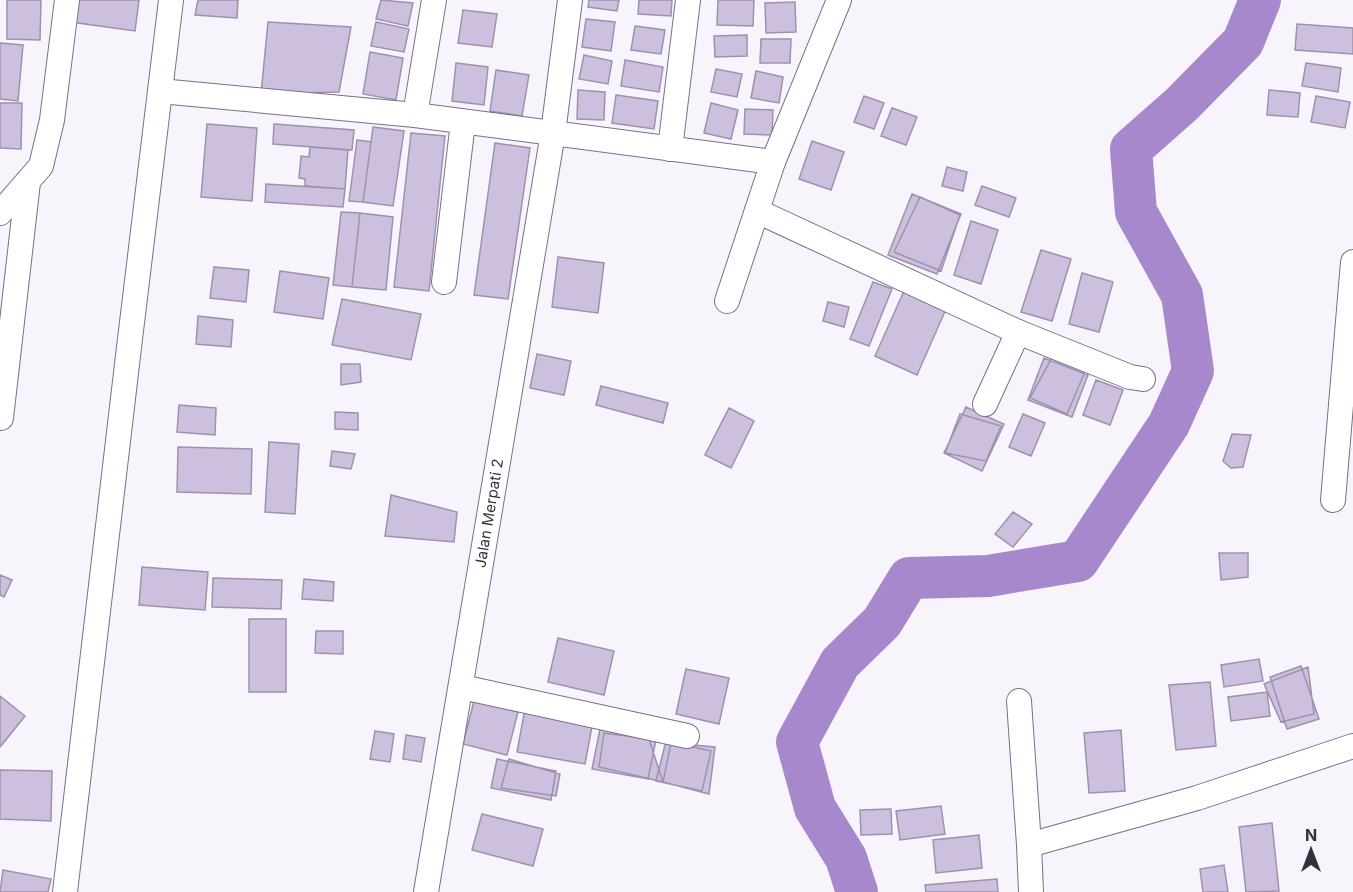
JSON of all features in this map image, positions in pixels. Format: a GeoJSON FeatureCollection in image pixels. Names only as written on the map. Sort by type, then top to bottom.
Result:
{"type":"FeatureCollection","features":[{"type":"Feature","properties":{"kind":"street"},"geometry":{"type":"LineString","coordinates":[[0,213],[41,166],[52,120],[67,0]]}},
{"type":"Feature","properties":{"kind":"street"},"geometry":{"type":"LineString","coordinates":[[65,892],[93,673],[127,361],[171,0]]}},
{"type":"Feature","properties":{"kind":"street"},"geometry":{"type":"LineString","coordinates":[[415,115],[434,0]]}},
{"type":"Feature","properties":{"kind":"street","name":"Jalan Merpati 2"},"geometry":{"type":"LineString","coordinates":[[426,892],[553,133],[570,0]]}},
{"type":"Feature","properties":{"kind":"street"},"geometry":{"type":"LineString","coordinates":[[670,148],[688,0]]}},
{"type":"Feature","properties":{"kind":"street"},"geometry":{"type":"LineString","coordinates":[[727,301],[773,162],[839,0]]}},
{"type":"Feature","properties":{"kind":"street"},"geometry":{"type":"LineString","coordinates":[[160,91],[415,115],[773,162]]}},
{"type":"Feature","properties":{"kind":"street"},"geometry":{"type":"LineString","coordinates":[[444,282],[463,122]]}},
{"type":"Feature","properties":{"kind":"street"},"geometry":{"type":"LineString","coordinates":[[1,418],[28,182]]}},
{"type":"Feature","properties":{"kind":"street"},"geometry":{"type":"LineString","coordinates":[[757,211],[1018,332],[1130,377],[1143,379]]}},
{"type":"Feature","properties":{"kind":"street"},"geometry":{"type":"LineString","coordinates":[[1333,500],[1353,262]]}},
{"type":"Feature","properties":{"kind":"street"},"geometry":{"type":"LineString","coordinates":[[985,404],[1018,332]]}},
{"type":"Feature","properties":{"kind":"street"},"geometry":{"type":"LineString","coordinates":[[462,687],[687,736]]}},
{"type":"Feature","properties":{"kind":"street"},"geometry":{"type":"LineString","coordinates":[[1019,701],[1031,892]]}},
{"type":"Feature","properties":{"kind":"street"},"geometry":{"type":"LineString","coordinates":[[1029,845],[1197,798],[1353,746]]}},
{"type":"Feature","properties":{"kind":"building"},"geometry":{"type":"Polygon","coordinates":[[[7,0],[41,0],[40,40],[7,39],[7,0]]]}},
{"type":"Feature","properties":{"kind":"building"},"geometry":{"type":"Polygon","coordinates":[[[73,0],[139,0],[135,31],[71,22],[73,0]]]}},
{"type":"Feature","properties":{"kind":"building"},"geometry":{"type":"Polygon","coordinates":[[[198,0],[238,0],[237,18],[195,15],[198,0]]]}},
{"type":"Feature","properties":{"kind":"building"},"geometry":{"type":"Polygon","coordinates":[[[381,0],[413,3],[408,26],[376,19],[381,0]]]}},
{"type":"Feature","properties":{"kind":"building"},"geometry":{"type":"Polygon","coordinates":[[[589,0],[619,0],[617,11],[588,7],[589,0]]]}},
{"type":"Feature","properties":{"kind":"building"},"geometry":{"type":"Polygon","coordinates":[[[639,0],[672,0],[671,16],[638,14],[639,0]]]}},
{"type":"Feature","properties":{"kind":"building"},"geometry":{"type":"Polygon","coordinates":[[[718,0],[754,0],[753,26],[717,25],[718,0]]]}},
{"type":"Feature","properties":{"kind":"building"},"geometry":{"type":"Polygon","coordinates":[[[795,2],[796,32],[766,33],[765,3],[795,2]]]}},
{"type":"Feature","properties":{"kind":"building"},"geometry":{"type":"Polygon","coordinates":[[[463,10],[497,14],[492,47],[458,43],[463,10]]]}},
{"type":"Feature","properties":{"kind":"building"},"geometry":{"type":"Polygon","coordinates":[[[586,19],[615,22],[611,51],[582,47],[586,19]]]}},
{"type":"Feature","properties":{"kind":"building"},"geometry":{"type":"Polygon","coordinates":[[[268,22],[351,27],[339,92],[261,94],[268,22]]]}},
{"type":"Feature","properties":{"kind":"building"},"geometry":{"type":"Polygon","coordinates":[[[376,22],[409,29],[404,52],[371,46],[376,22]]]}},
{"type":"Feature","properties":{"kind":"building"},"geometry":{"type":"Polygon","coordinates":[[[1297,24],[1353,28],[1353,54],[1295,50],[1297,24]]]}},
{"type":"Feature","properties":{"kind":"building"},"geometry":{"type":"Polygon","coordinates":[[[635,26],[665,30],[661,54],[631,50],[635,26]]]}},
{"type":"Feature","properties":{"kind":"building"},"geometry":{"type":"Polygon","coordinates":[[[747,35],[747,56],[715,57],[714,36],[747,35]]]}},
{"type":"Feature","properties":{"kind":"building"},"geometry":{"type":"Polygon","coordinates":[[[761,39],[791,39],[790,63],[760,63],[761,39]]]}},
{"type":"Feature","properties":{"kind":"building"},"geometry":{"type":"Polygon","coordinates":[[[0,43],[23,45],[18,101],[0,99],[0,43]]]}},
{"type":"Feature","properties":{"kind":"building"},"geometry":{"type":"Polygon","coordinates":[[[370,52],[403,58],[396,100],[363,94],[370,52]]]}},
{"type":"Feature","properties":{"kind":"building"},"geometry":{"type":"Polygon","coordinates":[[[584,55],[612,61],[608,84],[579,79],[584,55]]]}},
{"type":"Feature","properties":{"kind":"building"},"geometry":{"type":"Polygon","coordinates":[[[625,60],[663,67],[659,92],[621,86],[625,60]]]}},
{"type":"Feature","properties":{"kind":"building"},"geometry":{"type":"Polygon","coordinates":[[[456,63],[488,67],[484,105],[452,101],[456,63]]]}},
{"type":"Feature","properties":{"kind":"building"},"geometry":{"type":"Polygon","coordinates":[[[1306,63],[1341,68],[1338,92],[1302,86],[1306,63]]]}},
{"type":"Feature","properties":{"kind":"building"},"geometry":{"type":"Polygon","coordinates":[[[716,69],[742,74],[737,97],[711,92],[716,69]]]}},
{"type":"Feature","properties":{"kind":"building"},"geometry":{"type":"Polygon","coordinates":[[[496,70],[529,75],[522,116],[490,111],[496,70]]]}},
{"type":"Feature","properties":{"kind":"building"},"geometry":{"type":"Polygon","coordinates":[[[756,71],[783,77],[779,103],[751,98],[756,71]]]}},
{"type":"Feature","properties":{"kind":"building"},"geometry":{"type":"Polygon","coordinates":[[[578,90],[605,92],[604,120],[577,119],[578,90]]]}},
{"type":"Feature","properties":{"kind":"building"},"geometry":{"type":"Polygon","coordinates":[[[1269,90],[1300,93],[1298,117],[1267,115],[1269,90]]]}},
{"type":"Feature","properties":{"kind":"building"},"geometry":{"type":"Polygon","coordinates":[[[616,95],[658,101],[654,129],[612,123],[616,95]]]}},
{"type":"Feature","properties":{"kind":"building"},"geometry":{"type":"Polygon","coordinates":[[[864,96],[884,103],[874,129],[854,122],[864,96]]]}},
{"type":"Feature","properties":{"kind":"building"},"geometry":{"type":"Polygon","coordinates":[[[1316,96],[1350,102],[1345,128],[1311,122],[1316,96]]]}},
{"type":"Feature","properties":{"kind":"building"},"geometry":{"type":"Polygon","coordinates":[[[0,103],[22,103],[21,149],[0,148],[0,103]]]}},
{"type":"Feature","properties":{"kind":"building"},"geometry":{"type":"Polygon","coordinates":[[[711,103],[738,110],[731,139],[704,133],[711,103]]]}},
{"type":"Feature","properties":{"kind":"building"},"geometry":{"type":"Polygon","coordinates":[[[892,108],[917,117],[906,145],[881,136],[892,108]]]}},
{"type":"Feature","properties":{"kind":"building"},"geometry":{"type":"Polygon","coordinates":[[[745,109],[773,110],[772,135],[744,134],[745,109]]]}},
{"type":"Feature","properties":{"kind":"building"},"geometry":{"type":"Polygon","coordinates":[[[207,124],[257,128],[252,201],[201,197],[207,124]]]}},
{"type":"Feature","properties":{"kind":"building"},"geometry":{"type":"Polygon","coordinates":[[[274,124],[354,130],[352,150],[273,144],[274,124]]]}},
{"type":"Feature","properties":{"kind":"building"},"geometry":{"type":"Polygon","coordinates":[[[373,127],[404,131],[393,206],[363,202],[373,127]]]}},
{"type":"Feature","properties":{"kind":"building"},"geometry":{"type":"Polygon","coordinates":[[[411,133],[445,136],[429,291],[394,287],[411,133]]]}},
{"type":"Feature","properties":{"kind":"building"},"geometry":{"type":"Polygon","coordinates":[[[357,140],[371,142],[363,202],[349,201],[357,140]]]}},
{"type":"Feature","properties":{"kind":"building"},"geometry":{"type":"Polygon","coordinates":[[[812,141],[844,152],[831,190],[799,179],[812,141]]]}},
{"type":"Feature","properties":{"kind":"building"},"geometry":{"type":"Polygon","coordinates":[[[495,143],[530,148],[508,299],[474,295],[495,143]]]}},
{"type":"Feature","properties":{"kind":"building"},"geometry":{"type":"Polygon","coordinates":[[[310,147],[348,150],[345,189],[305,186],[305,179],[299,178],[301,156],[309,157],[310,147]]]}},
{"type":"Feature","properties":{"kind":"building"},"geometry":{"type":"Polygon","coordinates":[[[947,167],[967,172],[963,191],[942,186],[947,167]]]}},
{"type":"Feature","properties":{"kind":"building"},"geometry":{"type":"Polygon","coordinates":[[[266,184],[345,189],[343,207],[265,202],[266,184]]]}},
{"type":"Feature","properties":{"kind":"building"},"geometry":{"type":"Polygon","coordinates":[[[982,186],[1016,198],[1009,217],[975,205],[982,186]]]}},
{"type":"Feature","properties":{"kind":"building"},"geometry":{"type":"Polygon","coordinates":[[[912,194],[961,214],[937,274],[888,255],[912,194]]]}},
{"type":"Feature","properties":{"kind":"building"},"geometry":{"type":"Polygon","coordinates":[[[920,197],[960,215],[941,271],[894,252],[920,197]]]}},
{"type":"Feature","properties":{"kind":"building"},"geometry":{"type":"Polygon","coordinates":[[[341,212],[360,213],[352,287],[333,285],[341,212]]]}},
{"type":"Feature","properties":{"kind":"building"},"geometry":{"type":"Polygon","coordinates":[[[360,213],[393,217],[386,290],[352,287],[360,213]]]}},
{"type":"Feature","properties":{"kind":"building"},"geometry":{"type":"Polygon","coordinates":[[[971,221],[998,230],[981,284],[954,275],[971,221]]]}},
{"type":"Feature","properties":{"kind":"building"},"geometry":{"type":"Polygon","coordinates":[[[1041,250],[1071,259],[1052,321],[1021,312],[1041,250]]]}},
{"type":"Feature","properties":{"kind":"building"},"geometry":{"type":"Polygon","coordinates":[[[558,257],[604,263],[598,313],[552,307],[558,257]]]}},
{"type":"Feature","properties":{"kind":"building"},"geometry":{"type":"Polygon","coordinates":[[[214,267],[249,270],[246,302],[210,298],[214,267]]]}},
{"type":"Feature","properties":{"kind":"building"},"geometry":{"type":"Polygon","coordinates":[[[280,271],[329,278],[323,319],[274,312],[280,271]]]}},
{"type":"Feature","properties":{"kind":"building"},"geometry":{"type":"Polygon","coordinates":[[[1082,273],[1113,282],[1099,332],[1069,324],[1082,273]]]}},
{"type":"Feature","properties":{"kind":"building"},"geometry":{"type":"Polygon","coordinates":[[[873,282],[892,289],[869,346],[850,339],[873,282]]]}},
{"type":"Feature","properties":{"kind":"building"},"geometry":{"type":"Polygon","coordinates":[[[904,291],[946,309],[917,375],[875,356],[904,291]]]}},
{"type":"Feature","properties":{"kind":"building"},"geometry":{"type":"Polygon","coordinates":[[[342,299],[421,314],[411,360],[332,345],[342,299]]]}},
{"type":"Feature","properties":{"kind":"building"},"geometry":{"type":"Polygon","coordinates":[[[828,302],[849,307],[844,327],[823,321],[828,302]]]}},
{"type":"Feature","properties":{"kind":"building"},"geometry":{"type":"Polygon","coordinates":[[[198,316],[233,320],[231,347],[196,344],[198,316]]]}},
{"type":"Feature","properties":{"kind":"building"},"geometry":{"type":"Polygon","coordinates":[[[537,354],[571,361],[564,395],[530,388],[537,354]]]}},
{"type":"Feature","properties":{"kind":"building"},"geometry":{"type":"Polygon","coordinates":[[[1054,354],[1087,367],[1067,414],[1030,398],[1054,354]]]}},
{"type":"Feature","properties":{"kind":"building"},"geometry":{"type":"Polygon","coordinates":[[[1044,358],[1088,375],[1072,417],[1028,400],[1044,358]]]}},
{"type":"Feature","properties":{"kind":"building"},"geometry":{"type":"Polygon","coordinates":[[[341,364],[360,364],[361,382],[341,385],[341,364]]]}},
{"type":"Feature","properties":{"kind":"building"},"geometry":{"type":"Polygon","coordinates":[[[1096,380],[1123,390],[1110,425],[1083,415],[1096,380]]]}},
{"type":"Feature","properties":{"kind":"building"},"geometry":{"type":"Polygon","coordinates":[[[601,386],[668,403],[663,423],[596,405],[601,386]]]}},
{"type":"Feature","properties":{"kind":"building"},"geometry":{"type":"Polygon","coordinates":[[[179,405],[216,408],[215,435],[177,432],[179,405]]]}},
{"type":"Feature","properties":{"kind":"building"},"geometry":{"type":"Polygon","coordinates":[[[966,407],[1004,424],[982,471],[944,453],[966,407]]]}},
{"type":"Feature","properties":{"kind":"building"},"geometry":{"type":"Polygon","coordinates":[[[729,408],[754,421],[731,468],[705,455],[729,408]]]}},
{"type":"Feature","properties":{"kind":"building"},"geometry":{"type":"Polygon","coordinates":[[[335,412],[358,413],[358,430],[335,429],[335,412]]]}},
{"type":"Feature","properties":{"kind":"building"},"geometry":{"type":"Polygon","coordinates":[[[960,414],[1001,426],[986,461],[945,453],[960,414]]]}},
{"type":"Feature","properties":{"kind":"building"},"geometry":{"type":"Polygon","coordinates":[[[1023,414],[1045,423],[1031,456],[1009,447],[1023,414]]]}},
{"type":"Feature","properties":{"kind":"building"},"geometry":{"type":"Polygon","coordinates":[[[1232,434],[1251,435],[1243,467],[1231,468],[1223,461],[1232,434]]]}},
{"type":"Feature","properties":{"kind":"building"},"geometry":{"type":"Polygon","coordinates":[[[269,442],[299,444],[295,514],[265,512],[269,442]]]}},
{"type":"Feature","properties":{"kind":"building"},"geometry":{"type":"Polygon","coordinates":[[[178,447],[252,449],[251,494],[177,492],[178,447]]]}},
{"type":"Feature","properties":{"kind":"building"},"geometry":{"type":"Polygon","coordinates":[[[332,451],[355,454],[351,469],[330,466],[332,451]]]}},
{"type":"Feature","properties":{"kind":"building"},"geometry":{"type":"Polygon","coordinates":[[[391,495],[457,512],[454,542],[385,536],[391,495]]]}},
{"type":"Feature","properties":{"kind":"building"},"geometry":{"type":"Polygon","coordinates":[[[1013,512],[1032,524],[1013,547],[995,534],[1013,512]]]}},
{"type":"Feature","properties":{"kind":"building"},"geometry":{"type":"Polygon","coordinates":[[[1219,553],[1248,553],[1248,577],[1221,580],[1219,553]]]}},
{"type":"Feature","properties":{"kind":"building"},"geometry":{"type":"Polygon","coordinates":[[[142,567],[208,572],[205,610],[139,605],[142,567]]]}},
{"type":"Feature","properties":{"kind":"building"},"geometry":{"type":"Polygon","coordinates":[[[0,575],[12,580],[4,597],[0,595],[0,575]]]}},
{"type":"Feature","properties":{"kind":"building"},"geometry":{"type":"Polygon","coordinates":[[[213,578],[282,580],[281,609],[212,607],[213,578]]]}},
{"type":"Feature","properties":{"kind":"building"},"geometry":{"type":"Polygon","coordinates":[[[304,579],[334,582],[333,601],[302,599],[304,579]]]}},
{"type":"Feature","properties":{"kind":"building"},"geometry":{"type":"Polygon","coordinates":[[[249,619],[286,619],[286,692],[249,692],[249,619]]]}},
{"type":"Feature","properties":{"kind":"building"},"geometry":{"type":"Polygon","coordinates":[[[316,631],[343,631],[343,654],[315,653],[316,631]]]}},
{"type":"Feature","properties":{"kind":"building"},"geometry":{"type":"Polygon","coordinates":[[[558,638],[614,651],[604,695],[548,682],[558,638]]]}},
{"type":"Feature","properties":{"kind":"building"},"geometry":{"type":"Polygon","coordinates":[[[1259,659],[1263,681],[1224,687],[1221,665],[1259,659]]]}},
{"type":"Feature","properties":{"kind":"building"},"geometry":{"type":"Polygon","coordinates":[[[1301,666],[1319,719],[1287,729],[1270,677],[1301,666]]]}},
{"type":"Feature","properties":{"kind":"building"},"geometry":{"type":"Polygon","coordinates":[[[1308,667],[1314,714],[1281,722],[1264,684],[1308,667]]]}},
{"type":"Feature","properties":{"kind":"building"},"geometry":{"type":"Polygon","coordinates":[[[686,669],[729,678],[719,724],[676,714],[686,669]]]}},
{"type":"Feature","properties":{"kind":"building"},"geometry":{"type":"Polygon","coordinates":[[[1210,682],[1216,746],[1176,750],[1169,685],[1210,682]]]}},
{"type":"Feature","properties":{"kind":"building"},"geometry":{"type":"Polygon","coordinates":[[[1267,692],[1270,716],[1231,721],[1228,697],[1267,692]]]}},
{"type":"Feature","properties":{"kind":"building"},"geometry":{"type":"Polygon","coordinates":[[[0,696],[25,716],[0,747],[0,696]]]}},
{"type":"Feature","properties":{"kind":"building"},"geometry":{"type":"Polygon","coordinates":[[[474,701],[518,712],[507,755],[463,744],[474,701]]]}},
{"type":"Feature","properties":{"kind":"building"},"geometry":{"type":"Polygon","coordinates":[[[525,709],[593,721],[585,764],[517,752],[525,709]]]}},
{"type":"Feature","properties":{"kind":"building"},"geometry":{"type":"Polygon","coordinates":[[[600,729],[656,740],[648,779],[592,769],[600,729]]]}},
{"type":"Feature","properties":{"kind":"building"},"geometry":{"type":"Polygon","coordinates":[[[1121,730],[1125,791],[1089,793],[1084,733],[1121,730]]]}},
{"type":"Feature","properties":{"kind":"building"},"geometry":{"type":"Polygon","coordinates":[[[375,731],[394,734],[390,762],[370,759],[375,731]]]}},
{"type":"Feature","properties":{"kind":"building"},"geometry":{"type":"Polygon","coordinates":[[[604,733],[649,739],[663,782],[599,767],[604,733]]]}},
{"type":"Feature","properties":{"kind":"building"},"geometry":{"type":"Polygon","coordinates":[[[406,735],[425,738],[421,762],[403,759],[406,735]]]}},
{"type":"Feature","properties":{"kind":"building"},"geometry":{"type":"Polygon","coordinates":[[[666,741],[711,751],[702,791],[656,781],[666,741]]]}},
{"type":"Feature","properties":{"kind":"building"},"geometry":{"type":"Polygon","coordinates":[[[671,743],[715,747],[709,794],[663,782],[671,743]]]}},
{"type":"Feature","properties":{"kind":"building"},"geometry":{"type":"Polygon","coordinates":[[[497,759],[556,771],[551,800],[491,788],[497,759]]]}},
{"type":"Feature","properties":{"kind":"building"},"geometry":{"type":"Polygon","coordinates":[[[509,759],[560,774],[556,796],[501,788],[509,759]]]}},
{"type":"Feature","properties":{"kind":"building"},"geometry":{"type":"Polygon","coordinates":[[[0,770],[52,771],[51,821],[0,819],[0,770]]]}},
{"type":"Feature","properties":{"kind":"building"},"geometry":{"type":"Polygon","coordinates":[[[941,806],[945,834],[900,840],[896,811],[941,806]]]}},
{"type":"Feature","properties":{"kind":"building"},"geometry":{"type":"Polygon","coordinates":[[[891,809],[892,834],[861,835],[860,810],[891,809]]]}},
{"type":"Feature","properties":{"kind":"building"},"geometry":{"type":"Polygon","coordinates":[[[482,814],[543,829],[533,866],[472,850],[482,814]]]}},
{"type":"Feature","properties":{"kind":"building"},"geometry":{"type":"Polygon","coordinates":[[[1272,823],[1279,891],[1246,892],[1239,827],[1272,823]]]}},
{"type":"Feature","properties":{"kind":"building"},"geometry":{"type":"Polygon","coordinates":[[[979,835],[982,868],[936,873],[933,840],[979,835]]]}},
{"type":"Feature","properties":{"kind":"building"},"geometry":{"type":"Polygon","coordinates":[[[1224,865],[1228,892],[1203,892],[1200,869],[1224,865]]]}},
{"type":"Feature","properties":{"kind":"building"},"geometry":{"type":"Polygon","coordinates":[[[3,870],[51,879],[48,892],[0,892],[3,870]]]}},
{"type":"Feature","properties":{"kind":"building"},"geometry":{"type":"Polygon","coordinates":[[[997,879],[998,892],[926,892],[925,885],[997,879]]]}},
{"type":"Feature","properties":{"kind":"waterway"},"geometry":{"type":"LineString","coordinates":[[857,892],[846,858],[815,808],[797,742],[840,663],[882,622],[909,578],[988,576],[1078,561],[1169,424],[1193,371],[1182,295],[1136,212],[1131,149],[1182,104],[1243,42],[1260,0]]}}]}
